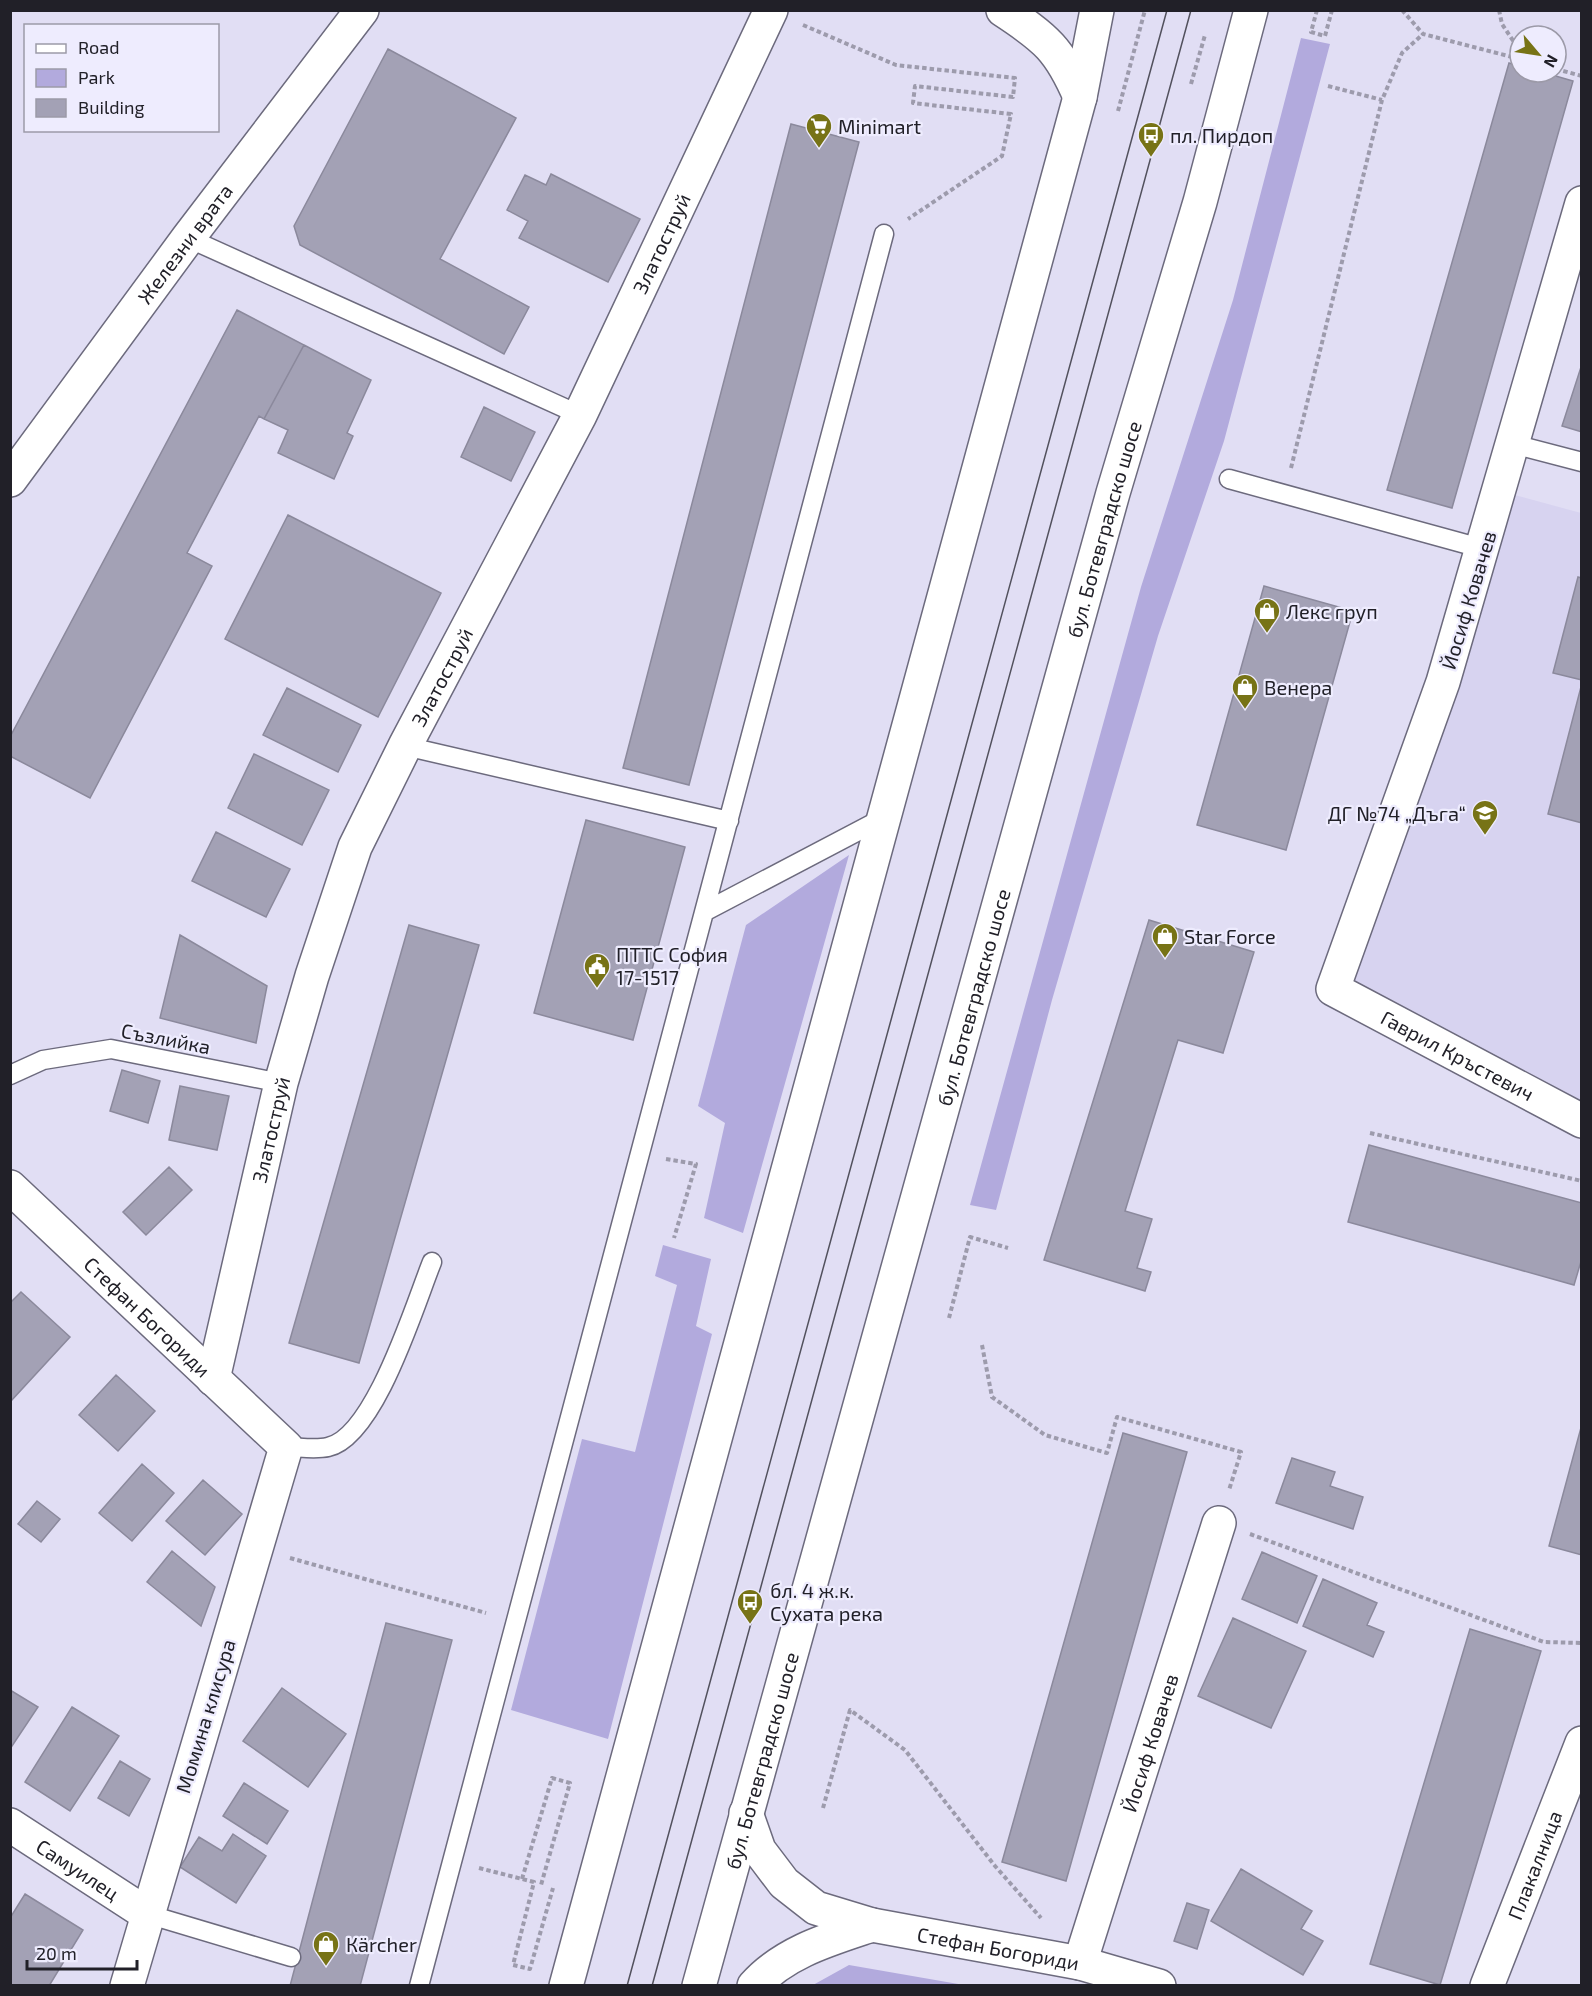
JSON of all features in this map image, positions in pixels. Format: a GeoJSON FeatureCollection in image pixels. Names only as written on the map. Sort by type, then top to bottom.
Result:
{"type":"FeatureCollection","features":[{"type":"Feature","properties":{"kind":"street","name":"Железни врата"},"geometry":{"type":"LineString","coordinates":[[10,480],[188,238],[362,10]]}},
{"type":"Feature","properties":{"kind":"street"},"geometry":{"type":"LineString","coordinates":[[1004,10],[1041,35],[1068,68],[1080,97]]}},
{"type":"Feature","properties":{"kind":"street"},"geometry":{"type":"LineString","coordinates":[[566,1986],[1080,97],[1097,10]]}},
{"type":"Feature","properties":{"kind":"street","name":"бул. Ботевградско шосе"},"geometry":{"type":"LineString","coordinates":[[699,1986],[1113,493],[1251,10]]}},
{"type":"Feature","properties":{"kind":"street","name":"Златоструй"},"geometry":{"type":"LineString","coordinates":[[213,1380],[281,1083],[312,975],[355,847],[405,746],[579,415],[771,11]]}},
{"type":"Feature","properties":{"kind":"street"},"geometry":{"type":"LineString","coordinates":[[1218,18],[1226,103]]}},
{"type":"Feature","properties":{"kind":"street","name":"Йосиф Ковачев"},"geometry":{"type":"LineString","coordinates":[[1333,989],[1443,682],[1484,549],[1581,203]]}},
{"type":"Feature","properties":{"kind":"street","name":"Гаврил Кръстевич"},"geometry":{"type":"LineString","coordinates":[[1333,989],[1581,1121]]}},
{"type":"Feature","properties":{"kind":"street","name":"Стефан Богориди"},"geometry":{"type":"LineString","coordinates":[[10,1187],[286,1447]]}},
{"type":"Feature","properties":{"kind":"street","name":"Момина клисура"},"geometry":{"type":"LineString","coordinates":[[127,1986],[286,1447]]}},
{"type":"Feature","properties":{"kind":"street","name":"Йосиф Ковачев"},"geometry":{"type":"LineString","coordinates":[[1080,1963],[1219,1523]]}},
{"type":"Feature","properties":{"kind":"street","name":"Плакалница"},"geometry":{"type":"LineString","coordinates":[[1487,1986],[1581,1743]]}},
{"type":"Feature","properties":{"kind":"street","name":"Стефан Богориди"},"geometry":{"type":"LineString","coordinates":[[746,1812],[759,1850],[784,1883],[816,1908],[872,1925],[1080,1963],[1159,1986]]}},
{"type":"Feature","properties":{"kind":"street","name":"Самуилец"},"geometry":{"type":"LineString","coordinates":[[10,1825],[147,1914]]}},
{"type":"Feature","properties":{"kind":"street","name":"Стефан Богориди"},"geometry":{"type":"LineString","coordinates":[[754,1986],[764,1974],[808,1947],[872,1925]]}},
{"type":"Feature","properties":{"kind":"lane"},"geometry":{"type":"LineString","coordinates":[[418,1986],[885,234]]}},
{"type":"Feature","properties":{"kind":"lane"},"geometry":{"type":"LineString","coordinates":[[188,238],[579,415]]}},
{"type":"Feature","properties":{"kind":"lane"},"geometry":{"type":"LineString","coordinates":[[1513,444],[1581,462]]}},
{"type":"Feature","properties":{"kind":"lane"},"geometry":{"type":"LineString","coordinates":[[1229,479],[1284,496],[1484,549]]}},
{"type":"Feature","properties":{"kind":"lane"},"geometry":{"type":"LineString","coordinates":[[405,746],[729,821]]}},
{"type":"Feature","properties":{"kind":"lane"},"geometry":{"type":"LineString","coordinates":[[704,912],[885,817]]}},
{"type":"Feature","properties":{"kind":"lane","name":"Съзлийка"},"geometry":{"type":"LineString","coordinates":[[10,1075],[44,1060],[111,1049],[281,1083]]}},
{"type":"Feature","properties":{"kind":"lane"},"geometry":{"type":"LineString","coordinates":[[286,1447],[329,1447],[357,1427],[384,1384],[432,1262]]}},
{"type":"Feature","properties":{"kind":"lane"},"geometry":{"type":"LineString","coordinates":[[147,1914],[291,1957]]}},
{"type":"Feature","properties":{"kind":"path"},"geometry":{"type":"LineString","coordinates":[[1118,111],[1145,10]]}},
{"type":"Feature","properties":{"kind":"path"},"geometry":{"type":"LineString","coordinates":[[1317,10],[1311,32],[1325,36],[1332,10]]}},
{"type":"Feature","properties":{"kind":"path"},"geometry":{"type":"LineString","coordinates":[[1402,10],[1423,34],[1508,56]]}},
{"type":"Feature","properties":{"kind":"path"},"geometry":{"type":"LineString","coordinates":[[1499,10],[1502,24],[1508,33]]}},
{"type":"Feature","properties":{"kind":"path"},"geometry":{"type":"LineString","coordinates":[[771,11],[896,65],[1015,78],[1013,97],[915,86],[913,103],[1011,114],[1002,156],[885,234]]}},
{"type":"Feature","properties":{"kind":"path"},"geometry":{"type":"LineString","coordinates":[[1191,84],[1218,18]]}},
{"type":"Feature","properties":{"kind":"path"},"geometry":{"type":"LineString","coordinates":[[1284,496],[1382,100],[1402,53],[1423,34]]}},
{"type":"Feature","properties":{"kind":"path"},"geometry":{"type":"LineString","coordinates":[[1328,86],[1382,100]]}},
{"type":"Feature","properties":{"kind":"path"},"geometry":{"type":"LineString","coordinates":[[1370,1133],[1581,1180]]}},
{"type":"Feature","properties":{"kind":"path"},"geometry":{"type":"LineString","coordinates":[[674,1238],[696,1164]]}},
{"type":"Feature","properties":{"kind":"path"},"geometry":{"type":"LineString","coordinates":[[949,1318],[969,1237],[1008,1248]]}},
{"type":"Feature","properties":{"kind":"path"},"geometry":{"type":"LineString","coordinates":[[982,1345],[992,1397],[1045,1435],[1107,1453],[1117,1417],[1241,1452]]}},
{"type":"Feature","properties":{"kind":"path"},"geometry":{"type":"LineString","coordinates":[[1219,1523],[1544,1642],[1581,1643]]}},
{"type":"Feature","properties":{"kind":"path"},"geometry":{"type":"LineString","coordinates":[[255,1548],[486,1613]]}},
{"type":"Feature","properties":{"kind":"path"},"geometry":{"type":"LineString","coordinates":[[823,1808],[850,1710],[905,1750],[995,1866],[1042,1919]]}},
{"type":"Feature","properties":{"kind":"path"},"geometry":{"type":"LineString","coordinates":[[522,1879],[552,1778],[570,1783],[541,1885]]}},
{"type":"Feature","properties":{"kind":"path"},"geometry":{"type":"LineString","coordinates":[[452,1861],[534,1881],[513,1965],[530,1969],[553,1888]]}},
{"type":"Feature","properties":{"kind":"shaded area","name":"ДГ №74 „Дъга“"},"geometry":{"type":"Polygon","coordinates":[[[1500,491],[1581,513],[1581,1121],[1333,989],[1500,491]]]}},
{"type":"Feature","properties":{"kind":"green space"},"geometry":{"type":"Polygon","coordinates":[[[1301,38],[1330,44],[1224,441],[1158,636],[1052,1000],[996,1210],[970,1205],[1141,587],[1233,300],[1301,38]]]}},
{"type":"Feature","properties":{"kind":"green space"},"geometry":{"type":"Polygon","coordinates":[[[849,855],[743,1233],[704,1218],[725,1123],[698,1106],[746,925],[849,855]]]}},
{"type":"Feature","properties":{"kind":"green space"},"geometry":{"type":"Polygon","coordinates":[[[663,1245],[711,1259],[696,1326],[712,1334],[608,1739],[511,1710],[582,1439],[635,1452],[677,1285],[655,1276],[663,1245]]]}},
{"type":"Feature","properties":{"kind":"green space"},"geometry":{"type":"Polygon","coordinates":[[[849,1965],[964,1985],[813,1985],[849,1965]]]}},
{"type":"Feature","properties":{"kind":"building"},"geometry":{"type":"Polygon","coordinates":[[[388,49],[516,118],[440,259],[529,307],[504,354],[300,245],[294,226],[388,49]]]}},
{"type":"Feature","properties":{"kind":"building"},"geometry":{"type":"Polygon","coordinates":[[[1508,66],[1508,84],[1568,84],[1568,80],[1573,81],[1452,508],[1387,490],[1508,66]]]}},
{"type":"Feature","properties":{"kind":"building"},"geometry":{"type":"Polygon","coordinates":[[[791,124],[859,142],[689,785],[623,768],[791,124]]]}},
{"type":"Feature","properties":{"kind":"building"},"geometry":{"type":"Polygon","coordinates":[[[551,174],[640,219],[608,282],[519,238],[528,221],[507,210],[525,175],[546,185],[551,174]]]}},
{"type":"Feature","properties":{"kind":"building"},"geometry":{"type":"Polygon","coordinates":[[[237,310],[304,345],[264,419],[259,416],[187,553],[212,566],[90,798],[10,756],[10,737],[237,310]]]}},
{"type":"Feature","properties":{"kind":"building"},"geometry":{"type":"Polygon","coordinates":[[[304,345],[371,380],[347,433],[353,436],[334,479],[278,453],[288,430],[264,419],[304,345]]]}},
{"type":"Feature","properties":{"kind":"building"},"geometry":{"type":"Polygon","coordinates":[[[1582,364],[1582,432],[1562,426],[1582,364]]]}},
{"type":"Feature","properties":{"kind":"building"},"geometry":{"type":"Polygon","coordinates":[[[484,407],[535,432],[511,481],[461,457],[484,407]]]}},
{"type":"Feature","properties":{"kind":"building"},"geometry":{"type":"Polygon","coordinates":[[[288,515],[441,593],[378,717],[225,639],[288,515]]]}},
{"type":"Feature","properties":{"kind":"building"},"geometry":{"type":"Polygon","coordinates":[[[1578,577],[1582,578],[1582,680],[1553,673],[1578,577]]]}},
{"type":"Feature","properties":{"kind":"building"},"geometry":{"type":"Polygon","coordinates":[[[1264,586],[1353,611],[1286,850],[1197,825],[1264,586]]]}},
{"type":"Feature","properties":{"kind":"building"},"geometry":{"type":"Polygon","coordinates":[[[1582,683],[1582,823],[1548,814],[1582,683]]]}},
{"type":"Feature","properties":{"kind":"building"},"geometry":{"type":"Polygon","coordinates":[[[287,688],[361,725],[338,772],[263,735],[287,688]]]}},
{"type":"Feature","properties":{"kind":"building"},"geometry":{"type":"Polygon","coordinates":[[[254,754],[329,790],[302,845],[228,808],[254,754]]]}},
{"type":"Feature","properties":{"kind":"building"},"geometry":{"type":"Polygon","coordinates":[[[586,820],[685,847],[633,1040],[534,1013],[586,820]]]}},
{"type":"Feature","properties":{"kind":"building"},"geometry":{"type":"Polygon","coordinates":[[[216,832],[290,869],[266,917],[192,881],[216,832]]]}},
{"type":"Feature","properties":{"kind":"building"},"geometry":{"type":"Polygon","coordinates":[[[1149,920],[1254,952],[1223,1053],[1178,1040],[1125,1211],[1152,1219],[1137,1268],[1151,1272],[1145,1291],[1044,1260],[1149,920]]]}},
{"type":"Feature","properties":{"kind":"building"},"geometry":{"type":"Polygon","coordinates":[[[409,925],[479,945],[359,1363],[289,1343],[409,925]]]}},
{"type":"Feature","properties":{"kind":"building"},"geometry":{"type":"Polygon","coordinates":[[[180,935],[267,986],[256,1043],[160,1018],[180,935]]]}},
{"type":"Feature","properties":{"kind":"building"},"geometry":{"type":"Polygon","coordinates":[[[122,1070],[160,1081],[148,1123],[110,1111],[122,1070]]]}},
{"type":"Feature","properties":{"kind":"building"},"geometry":{"type":"Polygon","coordinates":[[[180,1086],[229,1096],[217,1150],[169,1140],[180,1086]]]}},
{"type":"Feature","properties":{"kind":"building"},"geometry":{"type":"Polygon","coordinates":[[[1369,1145],[1582,1203],[1582,1258],[1574,1285],[1348,1222],[1369,1145]]]}},
{"type":"Feature","properties":{"kind":"building"},"geometry":{"type":"Polygon","coordinates":[[[169,1167],[192,1190],[146,1235],[123,1212],[169,1167]]]}},
{"type":"Feature","properties":{"kind":"building"},"geometry":{"type":"Polygon","coordinates":[[[21,1292],[70,1337],[10,1402],[10,1303],[21,1292]]]}},
{"type":"Feature","properties":{"kind":"building"},"geometry":{"type":"Polygon","coordinates":[[[116,1375],[155,1411],[118,1451],[79,1415],[116,1375]]]}},
{"type":"Feature","properties":{"kind":"building"},"geometry":{"type":"Polygon","coordinates":[[[1582,1424],[1582,1555],[1549,1546],[1582,1424]]]}},
{"type":"Feature","properties":{"kind":"building"},"geometry":{"type":"Polygon","coordinates":[[[1123,1433],[1187,1452],[1066,1881],[1002,1862],[1123,1433]]]}},
{"type":"Feature","properties":{"kind":"building"},"geometry":{"type":"Polygon","coordinates":[[[1292,1458],[1335,1472],[1330,1486],[1363,1497],[1353,1529],[1276,1503],[1292,1458]]]}},
{"type":"Feature","properties":{"kind":"building"},"geometry":{"type":"Polygon","coordinates":[[[142,1464],[174,1493],[132,1541],[99,1513],[142,1464]]]}},
{"type":"Feature","properties":{"kind":"building"},"geometry":{"type":"Polygon","coordinates":[[[203,1480],[242,1514],[205,1555],[166,1521],[203,1480]]]}},
{"type":"Feature","properties":{"kind":"building"},"geometry":{"type":"Polygon","coordinates":[[[37,1501],[60,1519],[41,1542],[18,1524],[37,1501]]]}},
{"type":"Feature","properties":{"kind":"building"},"geometry":{"type":"Polygon","coordinates":[[[172,1551],[215,1587],[201,1626],[147,1582],[172,1551]]]}},
{"type":"Feature","properties":{"kind":"building"},"geometry":{"type":"Polygon","coordinates":[[[1262,1552],[1317,1576],[1297,1623],[1242,1599],[1262,1552]]]}},
{"type":"Feature","properties":{"kind":"building"},"geometry":{"type":"Polygon","coordinates":[[[1323,1579],[1377,1603],[1367,1625],[1384,1632],[1373,1657],[1303,1626],[1323,1579]]]}},
{"type":"Feature","properties":{"kind":"building"},"geometry":{"type":"Polygon","coordinates":[[[1233,1618],[1306,1651],[1271,1728],[1198,1696],[1233,1618]]]}},
{"type":"Feature","properties":{"kind":"building"},"geometry":{"type":"Polygon","coordinates":[[[386,1623],[452,1640],[360,1986],[290,1986],[386,1623]]]}},
{"type":"Feature","properties":{"kind":"building"},"geometry":{"type":"Polygon","coordinates":[[[1470,1629],[1541,1651],[1440,1985],[1370,1964],[1470,1629]]]}},
{"type":"Feature","properties":{"kind":"building"},"geometry":{"type":"Polygon","coordinates":[[[282,1688],[346,1734],[308,1787],[243,1741],[282,1688]]]}},
{"type":"Feature","properties":{"kind":"building"},"geometry":{"type":"Polygon","coordinates":[[[10,1690],[38,1707],[10,1749],[10,1690]]]}},
{"type":"Feature","properties":{"kind":"building"},"geometry":{"type":"Polygon","coordinates":[[[72,1707],[119,1736],[70,1811],[25,1782],[72,1707]]]}},
{"type":"Feature","properties":{"kind":"building"},"geometry":{"type":"Polygon","coordinates":[[[120,1761],[150,1779],[129,1816],[98,1798],[120,1761]]]}},
{"type":"Feature","properties":{"kind":"building"},"geometry":{"type":"Polygon","coordinates":[[[244,1783],[288,1811],[267,1844],[223,1816],[244,1783]]]}},
{"type":"Feature","properties":{"kind":"building"},"geometry":{"type":"Polygon","coordinates":[[[233,1834],[266,1856],[236,1903],[180,1867],[199,1837],[222,1851],[233,1834]]]}},
{"type":"Feature","properties":{"kind":"building"},"geometry":{"type":"Polygon","coordinates":[[[1241,1869],[1312,1911],[1301,1929],[1323,1941],[1303,1975],[1211,1921],[1241,1869]]]}},
{"type":"Feature","properties":{"kind":"building"},"geometry":{"type":"Polygon","coordinates":[[[25,1894],[83,1930],[49,1986],[10,1986],[10,1918],[25,1894]]]}},
{"type":"Feature","properties":{"kind":"building"},"geometry":{"type":"Polygon","coordinates":[[[1187,1903],[1209,1910],[1197,1949],[1174,1941],[1187,1903]]]}},
{"type":"Feature","properties":{"kind":"tram line"},"geometry":{"type":"LineString","coordinates":[[627,1986],[1167,10]]}},
{"type":"Feature","properties":{"kind":"tram line"},"geometry":{"type":"LineString","coordinates":[[652,1986],[1191,10]]}},
{"type":"Feature","properties":{"kind":"place","name":"Minimart"},"geometry":{"type":"Point","coordinates":[819,149]}},
{"type":"Feature","properties":{"kind":"place","name":"пл. Пирдоп"},"geometry":{"type":"Point","coordinates":[1151,158]}},
{"type":"Feature","properties":{"kind":"place","name":"Лекс груп"},"geometry":{"type":"Point","coordinates":[1267,634]}},
{"type":"Feature","properties":{"kind":"place","name":"Венера"},"geometry":{"type":"Point","coordinates":[1245,710]}},
{"type":"Feature","properties":{"kind":"place","name":"ДГ №74 „Дъга“"},"geometry":{"type":"Point","coordinates":[1485,836]}},
{"type":"Feature","properties":{"kind":"place","name":"Star Force"},"geometry":{"type":"Point","coordinates":[1165,959]}},
{"type":"Feature","properties":{"kind":"place","name":"ПТТС София 17-1517"},"geometry":{"type":"Point","coordinates":[597,989]}},
{"type":"Feature","properties":{"kind":"place","name":"бл. 4 ж.к. Сухата река"},"geometry":{"type":"Point","coordinates":[750,1625]}},
{"type":"Feature","properties":{"kind":"place","name":"Кärcher"},"geometry":{"type":"Point","coordinates":[326,1967]}}]}
